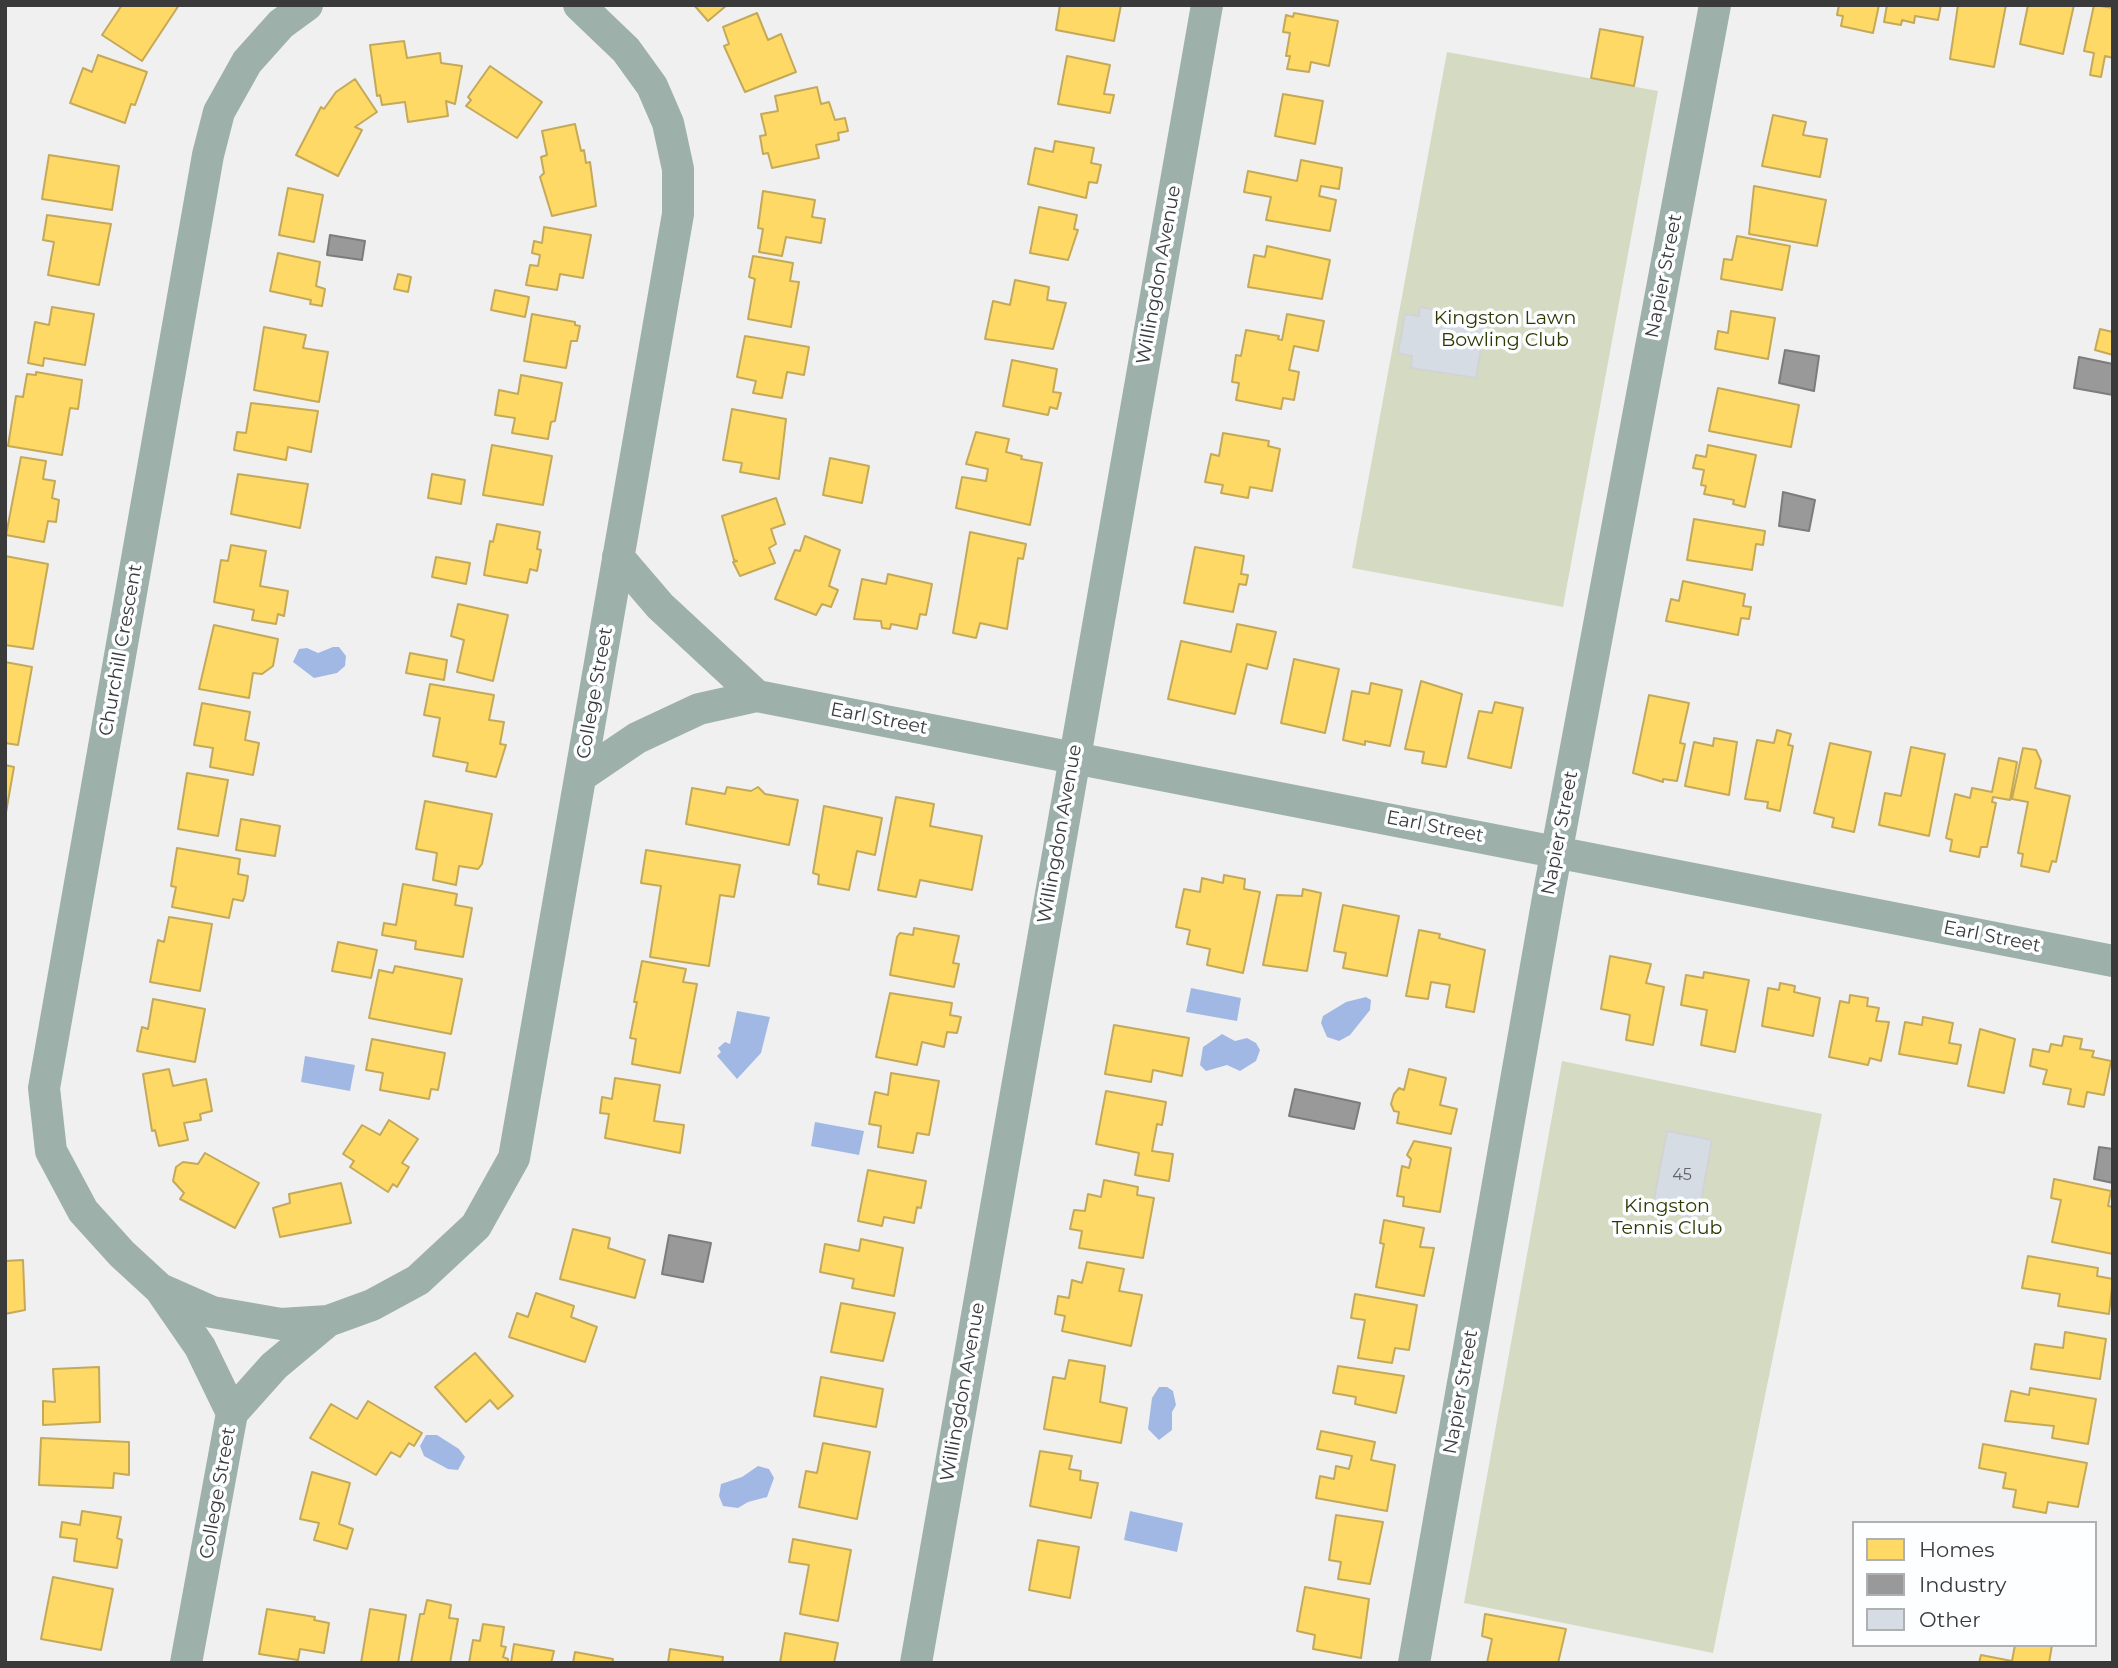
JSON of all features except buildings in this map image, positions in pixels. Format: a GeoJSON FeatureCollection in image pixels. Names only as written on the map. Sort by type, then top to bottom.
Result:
{"type":"FeatureCollection","features":[{"type":"Feature","properties":{"kind":"street","name":"Churchill Crescent"},"geometry":{"type":"LineString","coordinates":[[232,1412],[200,1348],[160,1289],[122,1254],[83,1211],[51,1151],[44,1088],[208,155],[219,112],[247,62],[281,24],[307,5]]}},
{"type":"Feature","properties":{"kind":"street","name":"College Street"},"geometry":{"type":"LineString","coordinates":[[250,1320],[281,1324],[328,1321],[372,1305],[418,1280],[476,1226],[514,1158],[678,214],[678,169],[668,123],[652,86],[626,50],[579,5]]}},
{"type":"Feature","properties":{"kind":"street","name":"Willingdon Avenue"},"geometry":{"type":"LineString","coordinates":[[916,1663],[1207,5]]}},
{"type":"Feature","properties":{"kind":"street","name":"Napier Street"},"geometry":{"type":"LineString","coordinates":[[1414,1663],[1558,850],[1715,5]]}},
{"type":"Feature","properties":{"kind":"street"},"geometry":{"type":"LineString","coordinates":[[618,557],[660,606],[757,696]]}},
{"type":"Feature","properties":{"kind":"street","name":"Earl Street"},"geometry":{"type":"LineString","coordinates":[[581,776],[637,738],[687,715],[757,696],[1558,850],[2113,961]]}},
{"type":"Feature","properties":{"kind":"street","name":"Churchill Crescent"},"geometry":{"type":"LineString","coordinates":[[160,1289],[212,1312],[250,1320]]}},
{"type":"Feature","properties":{"kind":"street","name":"College Street"},"geometry":{"type":"LineString","coordinates":[[187,1663],[232,1412],[274,1366],[328,1321]]}},
{"type":"Feature","properties":{"kind":"green space","name":"Kingston Lawn Bowling Club"},"geometry":{"type":"Polygon","coordinates":[[[1447,52],[1658,91],[1563,607],[1352,568],[1447,52]]]}},
{"type":"Feature","properties":{"kind":"green space","name":"Kingston Tennis Club"},"geometry":{"type":"Polygon","coordinates":[[[1562,1061],[1822,1114],[1713,1653],[1464,1603],[1562,1061]]]}},
{"type":"Feature","properties":{"kind":"water"},"geometry":{"type":"Polygon","coordinates":[[[339,647],[346,656],[345,666],[337,673],[314,678],[293,662],[299,649],[307,648],[318,653],[339,647]]]}},
{"type":"Feature","properties":{"kind":"water"},"geometry":{"type":"Polygon","coordinates":[[[1191,988],[1241,998],[1237,1021],[1186,1012],[1191,988]]]}},
{"type":"Feature","properties":{"kind":"water"},"geometry":{"type":"Polygon","coordinates":[[[1366,997],[1371,1000],[1370,1010],[1350,1035],[1339,1041],[1327,1037],[1321,1023],[1323,1016],[1346,1002],[1366,997]]]}},
{"type":"Feature","properties":{"kind":"water"},"geometry":{"type":"Polygon","coordinates":[[[737,1011],[770,1017],[761,1053],[737,1079],[717,1056],[721,1052],[718,1048],[725,1042],[730,1044],[737,1011]]]}},
{"type":"Feature","properties":{"kind":"water"},"geometry":{"type":"Polygon","coordinates":[[[1222,1034],[1235,1041],[1247,1038],[1256,1043],[1260,1050],[1256,1061],[1240,1071],[1227,1065],[1206,1071],[1200,1065],[1203,1047],[1222,1034]]]}},
{"type":"Feature","properties":{"kind":"water"},"geometry":{"type":"Polygon","coordinates":[[[305,1056],[355,1065],[350,1091],[301,1082],[305,1056]]]}},
{"type":"Feature","properties":{"kind":"water"},"geometry":{"type":"Polygon","coordinates":[[[815,1122],[864,1131],[859,1155],[811,1146],[815,1122]]]}},
{"type":"Feature","properties":{"kind":"water"},"geometry":{"type":"Polygon","coordinates":[[[1159,1387],[1167,1387],[1173,1391],[1176,1405],[1172,1412],[1172,1430],[1159,1440],[1148,1429],[1152,1398],[1159,1387]]]}},
{"type":"Feature","properties":{"kind":"water"},"geometry":{"type":"Polygon","coordinates":[[[426,1435],[437,1435],[459,1449],[465,1457],[458,1470],[448,1469],[424,1456],[420,1446],[426,1435]]]}},
{"type":"Feature","properties":{"kind":"water"},"geometry":{"type":"Polygon","coordinates":[[[758,1466],[769,1469],[774,1478],[767,1497],[738,1508],[723,1506],[719,1496],[721,1484],[742,1477],[758,1466]]]}},
{"type":"Feature","properties":{"kind":"water"},"geometry":{"type":"Polygon","coordinates":[[[1130,1511],[1183,1523],[1177,1552],[1124,1540],[1130,1511]]]}}]}
